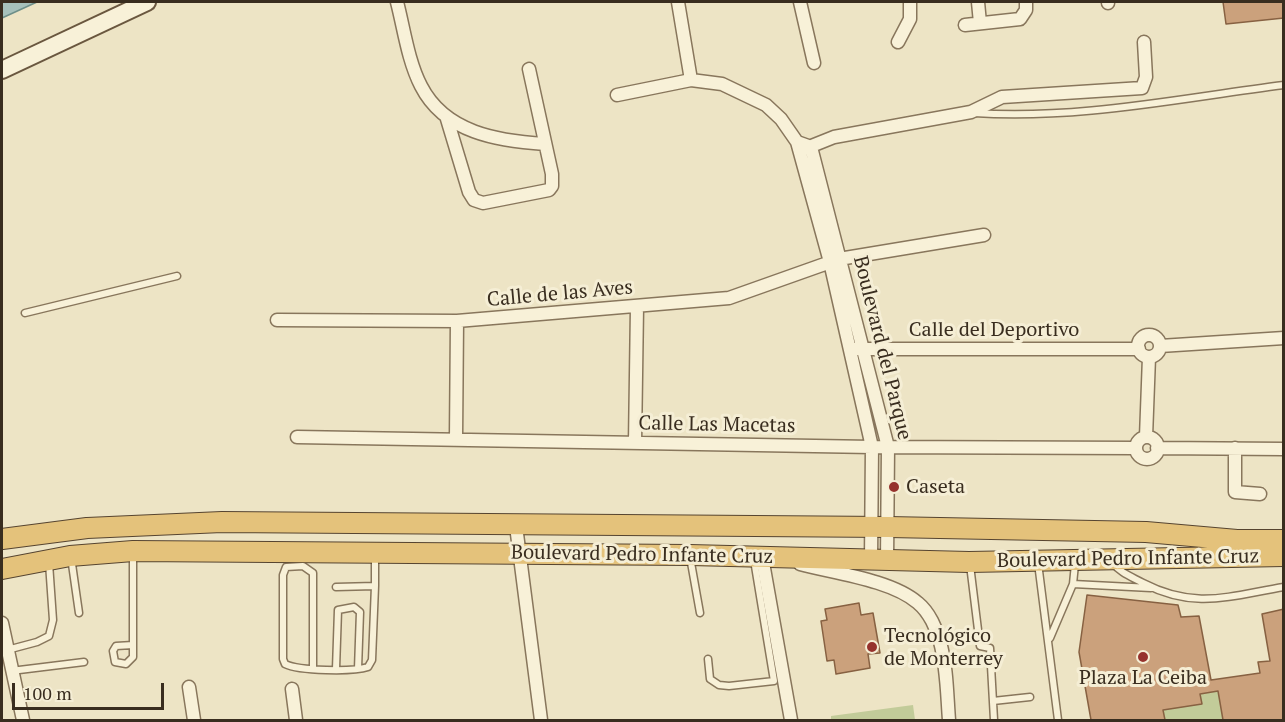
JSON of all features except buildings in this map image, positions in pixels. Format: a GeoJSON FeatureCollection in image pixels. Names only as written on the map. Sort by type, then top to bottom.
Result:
{"type":"FeatureCollection","features":[{"type":"Feature","properties":{"kind":"highway","name":"Boulevard Pedro Infante Cruz"},"geometry":{"type":"LineString","coordinates":[[2,539],[87,528],[222,522],[879,527],[1146,532],[1237,540],[1284,540]]}},
{"type":"Feature","properties":{"kind":"highway","name":"Boulevard Pedro Infante Cruz"},"geometry":{"type":"LineString","coordinates":[[2,569],[70,556],[132,551],[690,555],[969,562],[1284,556]]}},
{"type":"Feature","properties":{"kind":"main road"},"geometry":{"type":"LineString","coordinates":[[2,70],[147,2]]}},
{"type":"Feature","properties":{"kind":"street"},"geometry":{"type":"LineString","coordinates":[[397,2],[421,86],[447,119],[469,192],[479,202],[549,190],[553,181],[529,69]]}},
{"type":"Feature","properties":{"kind":"street"},"geometry":{"type":"LineString","coordinates":[[678,2],[690,80]]}},
{"type":"Feature","properties":{"kind":"street"},"geometry":{"type":"LineString","coordinates":[[800,2],[814,63]]}},
{"type":"Feature","properties":{"kind":"street"},"geometry":{"type":"LineString","coordinates":[[898,42],[910,19],[910,2]]}},
{"type":"Feature","properties":{"kind":"street"},"geometry":{"type":"LineString","coordinates":[[978,2],[980,23]]}},
{"type":"Feature","properties":{"kind":"street"},"geometry":{"type":"LineString","coordinates":[[965,25],[1020,19],[1026,10],[1026,2]]}},
{"type":"Feature","properties":{"kind":"street"},"geometry":{"type":"LineString","coordinates":[[617,95],[690,80],[722,84],[755,98],[774,112],[803,146],[834,137],[970,112],[1002,97],[1142,88],[1146,77],[1144,42]]}},
{"type":"Feature","properties":{"kind":"street"},"geometry":{"type":"LineString","coordinates":[[447,119],[493,137],[545,144]]}},
{"type":"Feature","properties":{"kind":"street","name":"Boulevard del Parque"},"geometry":{"type":"LineString","coordinates":[[803,146],[835,261],[855,349],[872,447],[879,527],[879,560]]}},
{"type":"Feature","properties":{"kind":"street","name":"Calle de las Aves"},"geometry":{"type":"LineString","coordinates":[[277,320],[457,321],[729,298],[835,261],[984,235]]}},
{"type":"Feature","properties":{"kind":"street"},"geometry":{"type":"LineString","coordinates":[[635,443],[637,307]]}},
{"type":"Feature","properties":{"kind":"street"},"geometry":{"type":"LineString","coordinates":[[456,438],[457,321]]}},
{"type":"Feature","properties":{"kind":"street"},"geometry":{"type":"LineString","coordinates":[[1146,336],[1155,338],[1160,346],[1155,355],[1149,357],[1142,355],[1139,342],[1146,336]]}},
{"type":"Feature","properties":{"kind":"street"},"geometry":{"type":"LineString","coordinates":[[1160,346],[1284,338]]}},
{"type":"Feature","properties":{"kind":"street","name":"Boulevard del Parque"},"geometry":{"type":"LineString","coordinates":[[855,349],[888,447],[879,527]]}},
{"type":"Feature","properties":{"kind":"street","name":"Calle del Deportivo"},"geometry":{"type":"LineString","coordinates":[[855,349],[1139,349]]}},
{"type":"Feature","properties":{"kind":"street"},"geometry":{"type":"LineString","coordinates":[[1146,437],[1149,357]]}},
{"type":"Feature","properties":{"kind":"street","name":"Calle Las Macetas"},"geometry":{"type":"LineString","coordinates":[[297,436],[872,447],[1136,448]]}},
{"type":"Feature","properties":{"kind":"street"},"geometry":{"type":"LineString","coordinates":[[1146,437],[1153,439],[1158,448],[1153,456],[1147,459],[1140,456],[1136,448],[1140,440],[1146,437]]}},
{"type":"Feature","properties":{"kind":"street"},"geometry":{"type":"LineString","coordinates":[[1158,448],[1284,449]]}},
{"type":"Feature","properties":{"kind":"street"},"geometry":{"type":"LineString","coordinates":[[1235,448],[1235,492],[1260,494]]}},
{"type":"Feature","properties":{"kind":"street"},"geometry":{"type":"LineString","coordinates":[[516,526],[541,720]]}},
{"type":"Feature","properties":{"kind":"street"},"geometry":{"type":"LineString","coordinates":[[791,720],[763,557],[884,586],[903,593],[919,603],[928,615],[940,642],[950,720]]}},
{"type":"Feature","properties":{"kind":"street"},"geometry":{"type":"LineString","coordinates":[[2,622],[23,720]]}},
{"type":"Feature","properties":{"kind":"street"},"geometry":{"type":"LineString","coordinates":[[189,687],[194,720]]}},
{"type":"Feature","properties":{"kind":"street"},"geometry":{"type":"LineString","coordinates":[[292,690],[296,720]]}},
{"type":"Feature","properties":{"kind":"lane"},"geometry":{"type":"LineString","coordinates":[[970,112],[1033,115],[1143,106],[1284,85]]}},
{"type":"Feature","properties":{"kind":"lane"},"geometry":{"type":"LineString","coordinates":[[25,313],[177,276]]}},
{"type":"Feature","properties":{"kind":"lane"},"geometry":{"type":"LineString","coordinates":[[132,551],[133,645]]}},
{"type":"Feature","properties":{"kind":"lane"},"geometry":{"type":"LineString","coordinates":[[313,668],[313,573],[306,567],[288,566],[283,575],[283,662],[291,667],[313,668],[336,669],[358,669],[368,667],[372,660],[375,554]]}},
{"type":"Feature","properties":{"kind":"lane"},"geometry":{"type":"LineString","coordinates":[[690,555],[700,613]]}},
{"type":"Feature","properties":{"kind":"lane"},"geometry":{"type":"LineString","coordinates":[[70,556],[79,613]]}},
{"type":"Feature","properties":{"kind":"lane"},"geometry":{"type":"LineString","coordinates":[[708,659],[710,679],[719,685],[774,681],[763,557]]}},
{"type":"Feature","properties":{"kind":"lane"},"geometry":{"type":"LineString","coordinates":[[7,650],[37,642],[49,636],[53,620],[49,559]]}},
{"type":"Feature","properties":{"kind":"lane"},"geometry":{"type":"LineString","coordinates":[[1111,560],[1121,572],[1153,588],[1174,597],[1192,600],[1284,587]]}},
{"type":"Feature","properties":{"kind":"lane"},"geometry":{"type":"LineString","coordinates":[[1038,561],[1058,720]]}},
{"type":"Feature","properties":{"kind":"lane"},"geometry":{"type":"LineString","coordinates":[[1049,638],[1073,584],[1076,561]]}},
{"type":"Feature","properties":{"kind":"lane"},"geometry":{"type":"LineString","coordinates":[[969,562],[980,646],[990,648],[994,720]]}},
{"type":"Feature","properties":{"kind":"lane"},"geometry":{"type":"LineString","coordinates":[[1073,584],[1153,588]]}},
{"type":"Feature","properties":{"kind":"lane"},"geometry":{"type":"LineString","coordinates":[[336,587],[375,586]]}},
{"type":"Feature","properties":{"kind":"lane"},"geometry":{"type":"LineString","coordinates":[[336,669],[337,613],[342,607],[354,607],[360,612],[358,669]]}},
{"type":"Feature","properties":{"kind":"lane"},"geometry":{"type":"LineString","coordinates":[[11,671],[84,662]]}},
{"type":"Feature","properties":{"kind":"lane"},"geometry":{"type":"LineString","coordinates":[[993,702],[1030,697]]}},
{"type":"Feature","properties":{"kind":"green space"},"geometry":{"type":"Polygon","coordinates":[[[1218,691],[1223,720],[1165,720],[1163,710],[1202,704],[1200,694],[1218,691]]]}},
{"type":"Feature","properties":{"kind":"green space"},"geometry":{"type":"Polygon","coordinates":[[[913,705],[915,720],[831,720],[831,716],[913,705]]]}},
{"type":"Feature","properties":{"kind":"water"},"geometry":{"type":"Polygon","coordinates":[[[2,2],[37,2],[2,18],[2,2]]]}},
{"type":"Feature","properties":{"kind":"place","name":"Caseta"},"geometry":{"type":"Point","coordinates":[894,487]}},
{"type":"Feature","properties":{"kind":"place","name":"Tecnológico de Monterrey"},"geometry":{"type":"Point","coordinates":[872,647]}},
{"type":"Feature","properties":{"kind":"place","name":"Plaza La Ceiba"},"geometry":{"type":"Point","coordinates":[1143,657]}}]}
